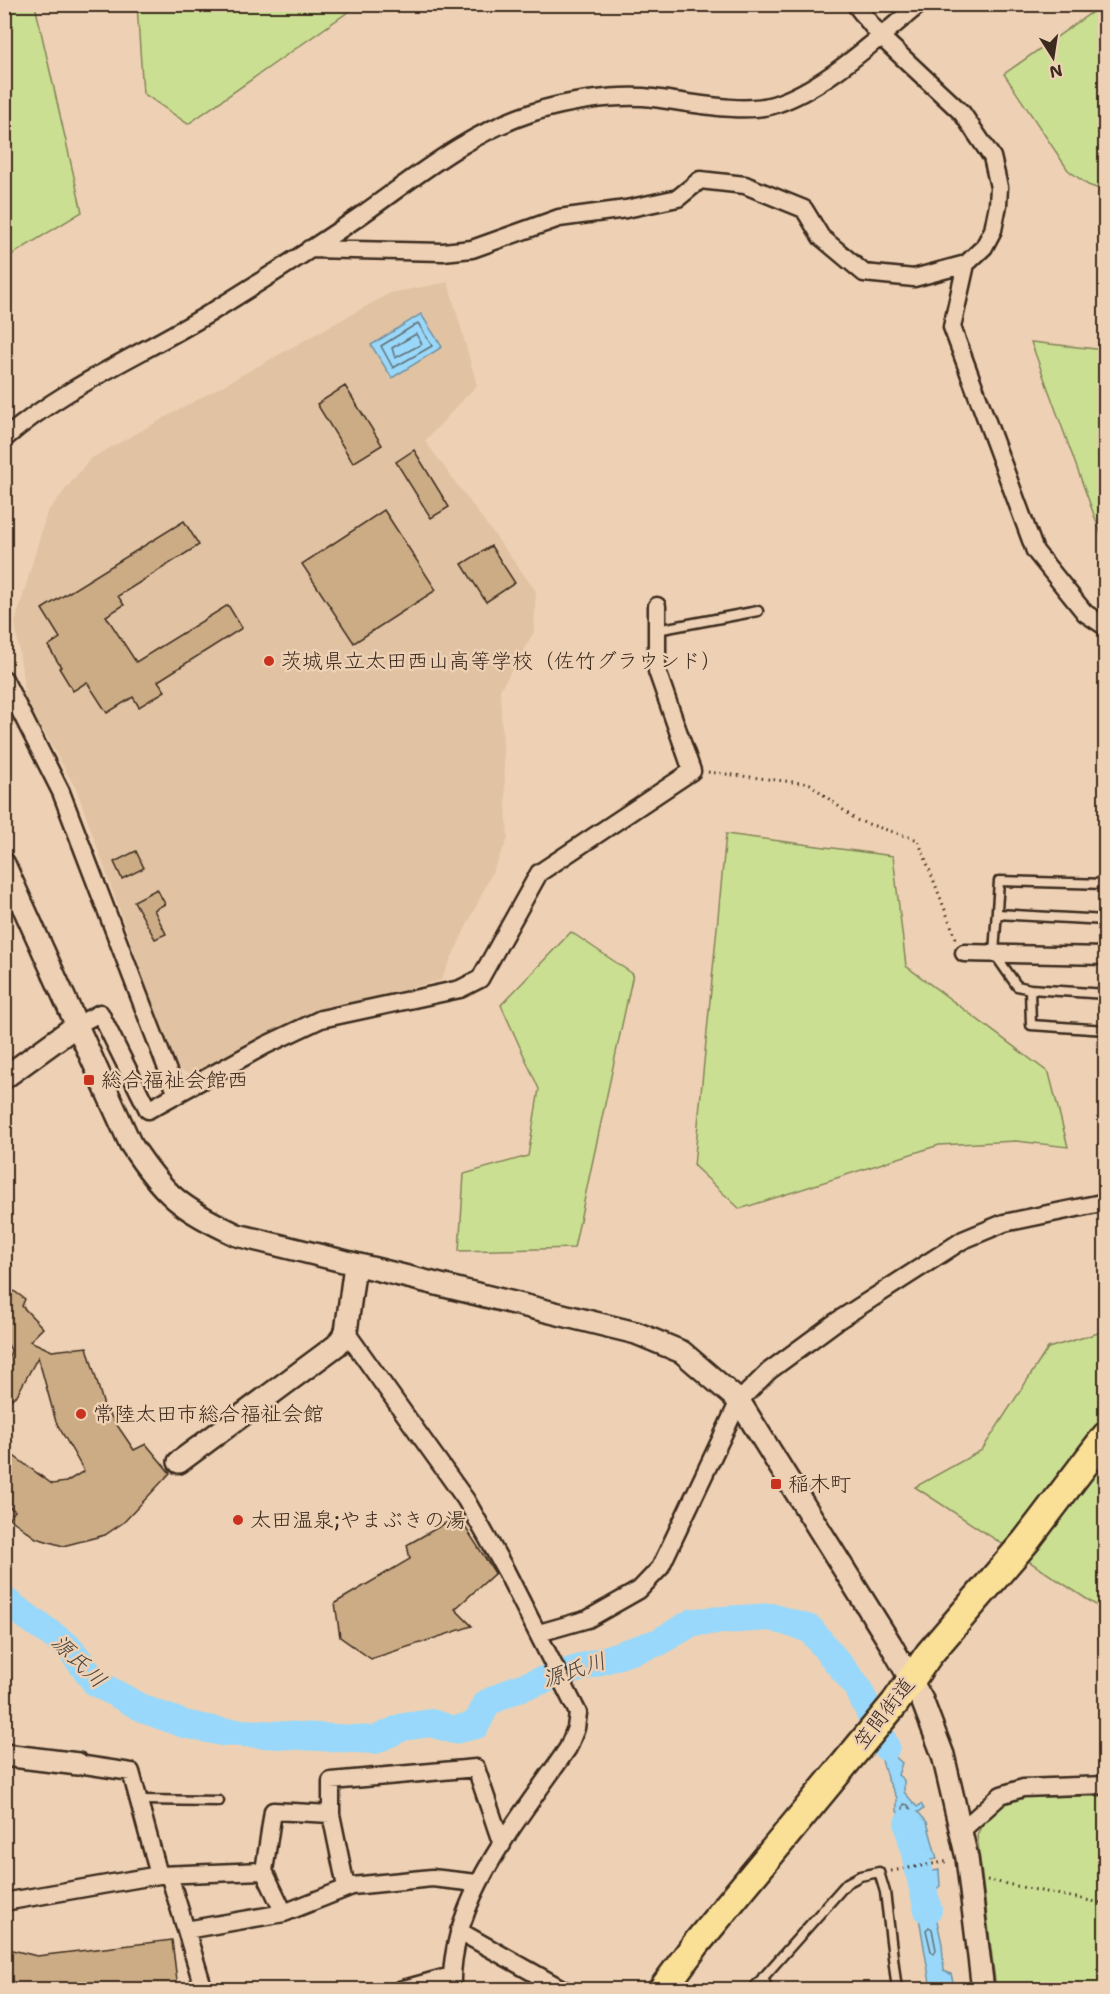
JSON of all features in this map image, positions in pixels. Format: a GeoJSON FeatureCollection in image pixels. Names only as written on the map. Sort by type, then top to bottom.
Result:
{"type":"FeatureCollection","features":[{"type":"Feature","properties":{"kind":"main road","name":"笠間街道"},"geometry":{"type":"LineString","coordinates":[[662,1989],[696,1944],[895,1702],[929,1654],[1026,1541],[1106,1436]]}},
{"type":"Feature","properties":{"kind":"street"},"geometry":{"type":"LineString","coordinates":[[309,249],[443,252],[472,249],[560,218],[626,209],[678,198],[700,180],[745,185],[804,209],[821,237],[864,273],[914,278],[966,264],[984,247],[993,231],[999,187],[992,157],[962,113],[880,36],[855,4]]}},
{"type":"Feature","properties":{"kind":"street"},"geometry":{"type":"LineString","coordinates":[[4,439],[32,415],[208,314],[360,216],[420,170],[496,125],[537,111],[576,102],[642,97],[747,110],[774,105],[814,86],[920,4]]}},
{"type":"Feature","properties":{"kind":"street"},"geometry":{"type":"LineString","coordinates":[[966,264],[952,327],[1035,551],[1085,613],[1106,627]]}},
{"type":"Feature","properties":{"kind":"street"},"geometry":{"type":"LineString","coordinates":[[4,1078],[77,1025],[100,1013],[148,1110],[266,1044],[321,1018],[460,989],[480,979],[539,873],[692,771],[657,671],[657,606]]}},
{"type":"Feature","properties":{"kind":"street"},"geometry":{"type":"LineString","coordinates":[[4,680],[61,792],[177,1095]]}},
{"type":"Feature","properties":{"kind":"street"},"geometry":{"type":"LineString","coordinates":[[4,864],[130,1143],[151,1175],[171,1198],[199,1217],[237,1235],[636,1333],[682,1352],[739,1401],[911,1680],[933,1723],[971,1877],[983,1989]]}},
{"type":"Feature","properties":{"kind":"street"},"geometry":{"type":"LineString","coordinates":[[964,953],[1106,956]]}},
{"type":"Feature","properties":{"kind":"street"},"geometry":{"type":"LineString","coordinates":[[543,1640],[588,1619],[639,1590],[660,1568],[739,1401],[769,1371],[837,1321],[963,1240],[1004,1223],[1106,1202]]}},
{"type":"Feature","properties":{"kind":"street"},"geometry":{"type":"LineString","coordinates":[[179,1462],[337,1345],[346,1332],[355,1265]]}},
{"type":"Feature","properties":{"kind":"street"},"geometry":{"type":"LineString","coordinates":[[346,1332],[466,1500],[543,1640],[578,1713],[576,1728],[568,1748],[477,1883],[459,1931],[451,1983],[400,1989]]}},
{"type":"Feature","properties":{"kind":"street"},"geometry":{"type":"LineString","coordinates":[[4,1755],[131,1772],[204,1989]]}},
{"type":"Feature","properties":{"kind":"street"},"geometry":{"type":"LineString","coordinates":[[346,1887],[331,1814],[331,1781],[476,1768],[502,1845]]}},
{"type":"Feature","properties":{"kind":"street"},"geometry":{"type":"LineString","coordinates":[[961,1831],[1001,1795],[1023,1788],[1106,1785]]}},
{"type":"Feature","properties":{"kind":"street"},"geometry":{"type":"LineString","coordinates":[[284,1913],[264,1871],[273,1811],[331,1814]]}},
{"type":"Feature","properties":{"kind":"street"},"geometry":{"type":"LineString","coordinates":[[4,1902],[164,1875],[264,1871]]}},
{"type":"Feature","properties":{"kind":"street"},"geometry":{"type":"LineString","coordinates":[[186,1930],[284,1913],[346,1887],[432,1878],[477,1883]]}},
{"type":"Feature","properties":{"kind":"street"},"geometry":{"type":"LineString","coordinates":[[459,1931],[564,1989]]}},
{"type":"Feature","properties":{"kind":"lane"},"geometry":{"type":"LineString","coordinates":[[656,630],[759,611]]}},
{"type":"Feature","properties":{"kind":"lane"},"geometry":{"type":"LineString","coordinates":[[1106,884],[999,881],[994,953],[1017,986],[1030,989],[1106,994]]}},
{"type":"Feature","properties":{"kind":"lane"},"geometry":{"type":"LineString","coordinates":[[997,914],[1106,920]]}},
{"type":"Feature","properties":{"kind":"lane"},"geometry":{"type":"LineString","coordinates":[[1030,989],[1031,1024],[1106,1030]]}},
{"type":"Feature","properties":{"kind":"lane"},"geometry":{"type":"LineString","coordinates":[[139,1800],[219,1801]]}},
{"type":"Feature","properties":{"kind":"lane"},"geometry":{"type":"LineString","coordinates":[[752,1989],[847,1883],[860,1876],[879,1872],[885,1892],[897,1989]]}},
{"type":"Feature","properties":{"kind":"lane"},"geometry":{"type":"LineString","coordinates":[[763,1977],[768,1989]]}},
{"type":"Feature","properties":{"kind":"path"},"geometry":{"type":"LineString","coordinates":[[692,771],[736,773],[810,784],[856,820],[918,840],[954,937],[964,953]]}},
{"type":"Feature","properties":{"kind":"path"},"geometry":{"type":"LineString","coordinates":[[890,1871],[944,1862]]}},
{"type":"Feature","properties":{"kind":"path"},"geometry":{"type":"LineString","coordinates":[[971,1877],[1039,1889],[1106,1905]]}},
{"type":"Feature","properties":{"kind":"shaded area","name":"茨城県立太田西山高等学校（佐竹グラウンド）"},"geometry":{"type":"Polygon","coordinates":[[[448,282],[477,385],[425,441],[536,591],[534,632],[500,690],[508,839],[441,980],[309,1015],[247,1046],[198,1076],[176,1069],[77,791],[26,700],[15,623],[47,512],[90,459],[390,293],[448,282]]]}},
{"type":"Feature","properties":{"kind":"green space"},"geometry":{"type":"Polygon","coordinates":[[[5,4],[35,5],[82,212],[5,259],[5,4]]]}},
{"type":"Feature","properties":{"kind":"green space"},"geometry":{"type":"Polygon","coordinates":[[[137,4],[358,5],[188,124],[143,93],[137,4]]]}},
{"type":"Feature","properties":{"kind":"green space"},"geometry":{"type":"Polygon","coordinates":[[[1106,6],[1105,191],[1088,185],[1068,170],[1004,74],[1098,8],[1106,6]]]}},
{"type":"Feature","properties":{"kind":"green space"},"geometry":{"type":"Polygon","coordinates":[[[1031,342],[1105,350],[1105,545],[1031,342]]]}},
{"type":"Feature","properties":{"kind":"green space"},"geometry":{"type":"Polygon","coordinates":[[[726,834],[893,856],[906,966],[1049,1073],[1068,1147],[1016,1141],[939,1145],[740,1209],[694,1166],[726,834]]]}},
{"type":"Feature","properties":{"kind":"green space"},"geometry":{"type":"Polygon","coordinates":[[[571,932],[633,974],[574,1248],[459,1251],[464,1174],[528,1156],[539,1089],[501,1005],[571,932]]]}},
{"type":"Feature","properties":{"kind":"green space"},"geometry":{"type":"Polygon","coordinates":[[[1105,1331],[1105,1611],[915,1487],[982,1450],[1048,1348],[1105,1331]]]}},
{"type":"Feature","properties":{"kind":"green space"},"geometry":{"type":"Polygon","coordinates":[[[1105,1796],[1105,1989],[996,1989],[977,1835],[988,1813],[1002,1797],[1105,1796]]]}},
{"type":"Feature","properties":{"kind":"water"},"geometry":{"type":"Polygon","coordinates":[[[421,314],[442,347],[392,378],[371,345],[421,314]]]}},
{"type":"Feature","properties":{"kind":"water"},"geometry":{"type":"Polygon","coordinates":[[[889,1732],[892,1741],[891,1753],[902,1763],[898,1775],[904,1780],[904,1792],[917,1807],[921,1804],[924,1809],[918,1812],[927,1822],[937,1859],[910,1864],[903,1821],[897,1811],[897,1798],[887,1778],[878,1746],[889,1732]]]}},
{"type":"Feature","properties":{"kind":"water"},"geometry":{"type":"Polygon","coordinates":[[[939,1870],[940,1886],[931,1894],[942,1944],[944,1971],[951,1974],[955,1989],[931,1989],[912,1875],[939,1870]]]}},
{"type":"Feature","properties":{"kind":"building"},"geometry":{"type":"Polygon","coordinates":[[[345,386],[382,445],[353,463],[317,404],[345,386]]]}},
{"type":"Feature","properties":{"kind":"building"},"geometry":{"type":"Polygon","coordinates":[[[414,450],[449,507],[431,518],[396,462],[414,450]]]}},
{"type":"Feature","properties":{"kind":"building"},"geometry":{"type":"Polygon","coordinates":[[[384,510],[436,590],[354,643],[302,564],[384,510]]]}},
{"type":"Feature","properties":{"kind":"building"},"geometry":{"type":"Polygon","coordinates":[[[184,521],[199,545],[118,596],[124,605],[106,616],[136,662],[228,605],[242,628],[158,681],[165,691],[139,707],[133,697],[107,713],[87,682],[73,691],[48,646],[60,638],[42,609],[184,521]]]}},
{"type":"Feature","properties":{"kind":"building"},"geometry":{"type":"Polygon","coordinates":[[[491,546],[515,583],[486,602],[462,564],[491,546]]]}},
{"type":"Feature","properties":{"kind":"building"},"geometry":{"type":"Polygon","coordinates":[[[136,851],[144,868],[122,879],[114,862],[136,851]]]}},
{"type":"Feature","properties":{"kind":"building"},"geometry":{"type":"Polygon","coordinates":[[[157,889],[165,904],[154,910],[166,934],[155,939],[134,901],[157,889]]]}},
{"type":"Feature","properties":{"kind":"building","name":"常陸太田市総合福祉会館"},"geometry":{"type":"Polygon","coordinates":[[[4,1284],[25,1299],[22,1306],[43,1328],[30,1341],[52,1351],[87,1347],[104,1406],[134,1450],[146,1444],[170,1473],[124,1522],[105,1535],[63,1546],[36,1538],[9,1518],[15,1511],[4,1503],[4,1449],[52,1484],[66,1482],[84,1471],[56,1422],[38,1357],[17,1395],[4,1404],[4,1378],[11,1350],[4,1338],[4,1284]]]}},
{"type":"Feature","properties":{"kind":"building"},"geometry":{"type":"Polygon","coordinates":[[[458,1516],[495,1573],[455,1609],[472,1626],[371,1659],[340,1637],[335,1603],[410,1559],[407,1545],[458,1516]]]}},
{"type":"Feature","properties":{"kind":"building"},"geometry":{"type":"Polygon","coordinates":[[[172,1940],[178,1989],[4,1989],[4,1948],[37,1956],[172,1940]]]}},
{"type":"Feature","properties":{"kind":"waterway","name":"源氏川"},"geometry":{"type":"LineString","coordinates":[[4,1600],[69,1647],[96,1683],[146,1710],[184,1724],[222,1732],[375,1740],[403,1727],[431,1723],[454,1730],[476,1725],[487,1703],[516,1689],[659,1642],[693,1622],[771,1617],[810,1629],[857,1686],[886,1747]]}},
{"type":"Feature","properties":{"kind":"waterway","name":"源氏川"},"geometry":{"type":"LineString","coordinates":[[908,1823],[928,1910]]}},
{"type":"Feature","properties":{"kind":"place","name":"茨城県立太田西山高等学校（佐竹グラウンド）"},"geometry":{"type":"Point","coordinates":[269,661]}},
{"type":"Feature","properties":{"kind":"place","name":"総合福祉会館西"},"geometry":{"type":"Point","coordinates":[89,1080]}},
{"type":"Feature","properties":{"kind":"place","name":"常陸太田市総合福祉会館"},"geometry":{"type":"Point","coordinates":[81,1414]}},
{"type":"Feature","properties":{"kind":"place","name":"稲木町"},"geometry":{"type":"Point","coordinates":[776,1484]}},
{"type":"Feature","properties":{"kind":"place","name":"太田温泉;やまぶきの湯"},"geometry":{"type":"Point","coordinates":[238,1520]}}]}
